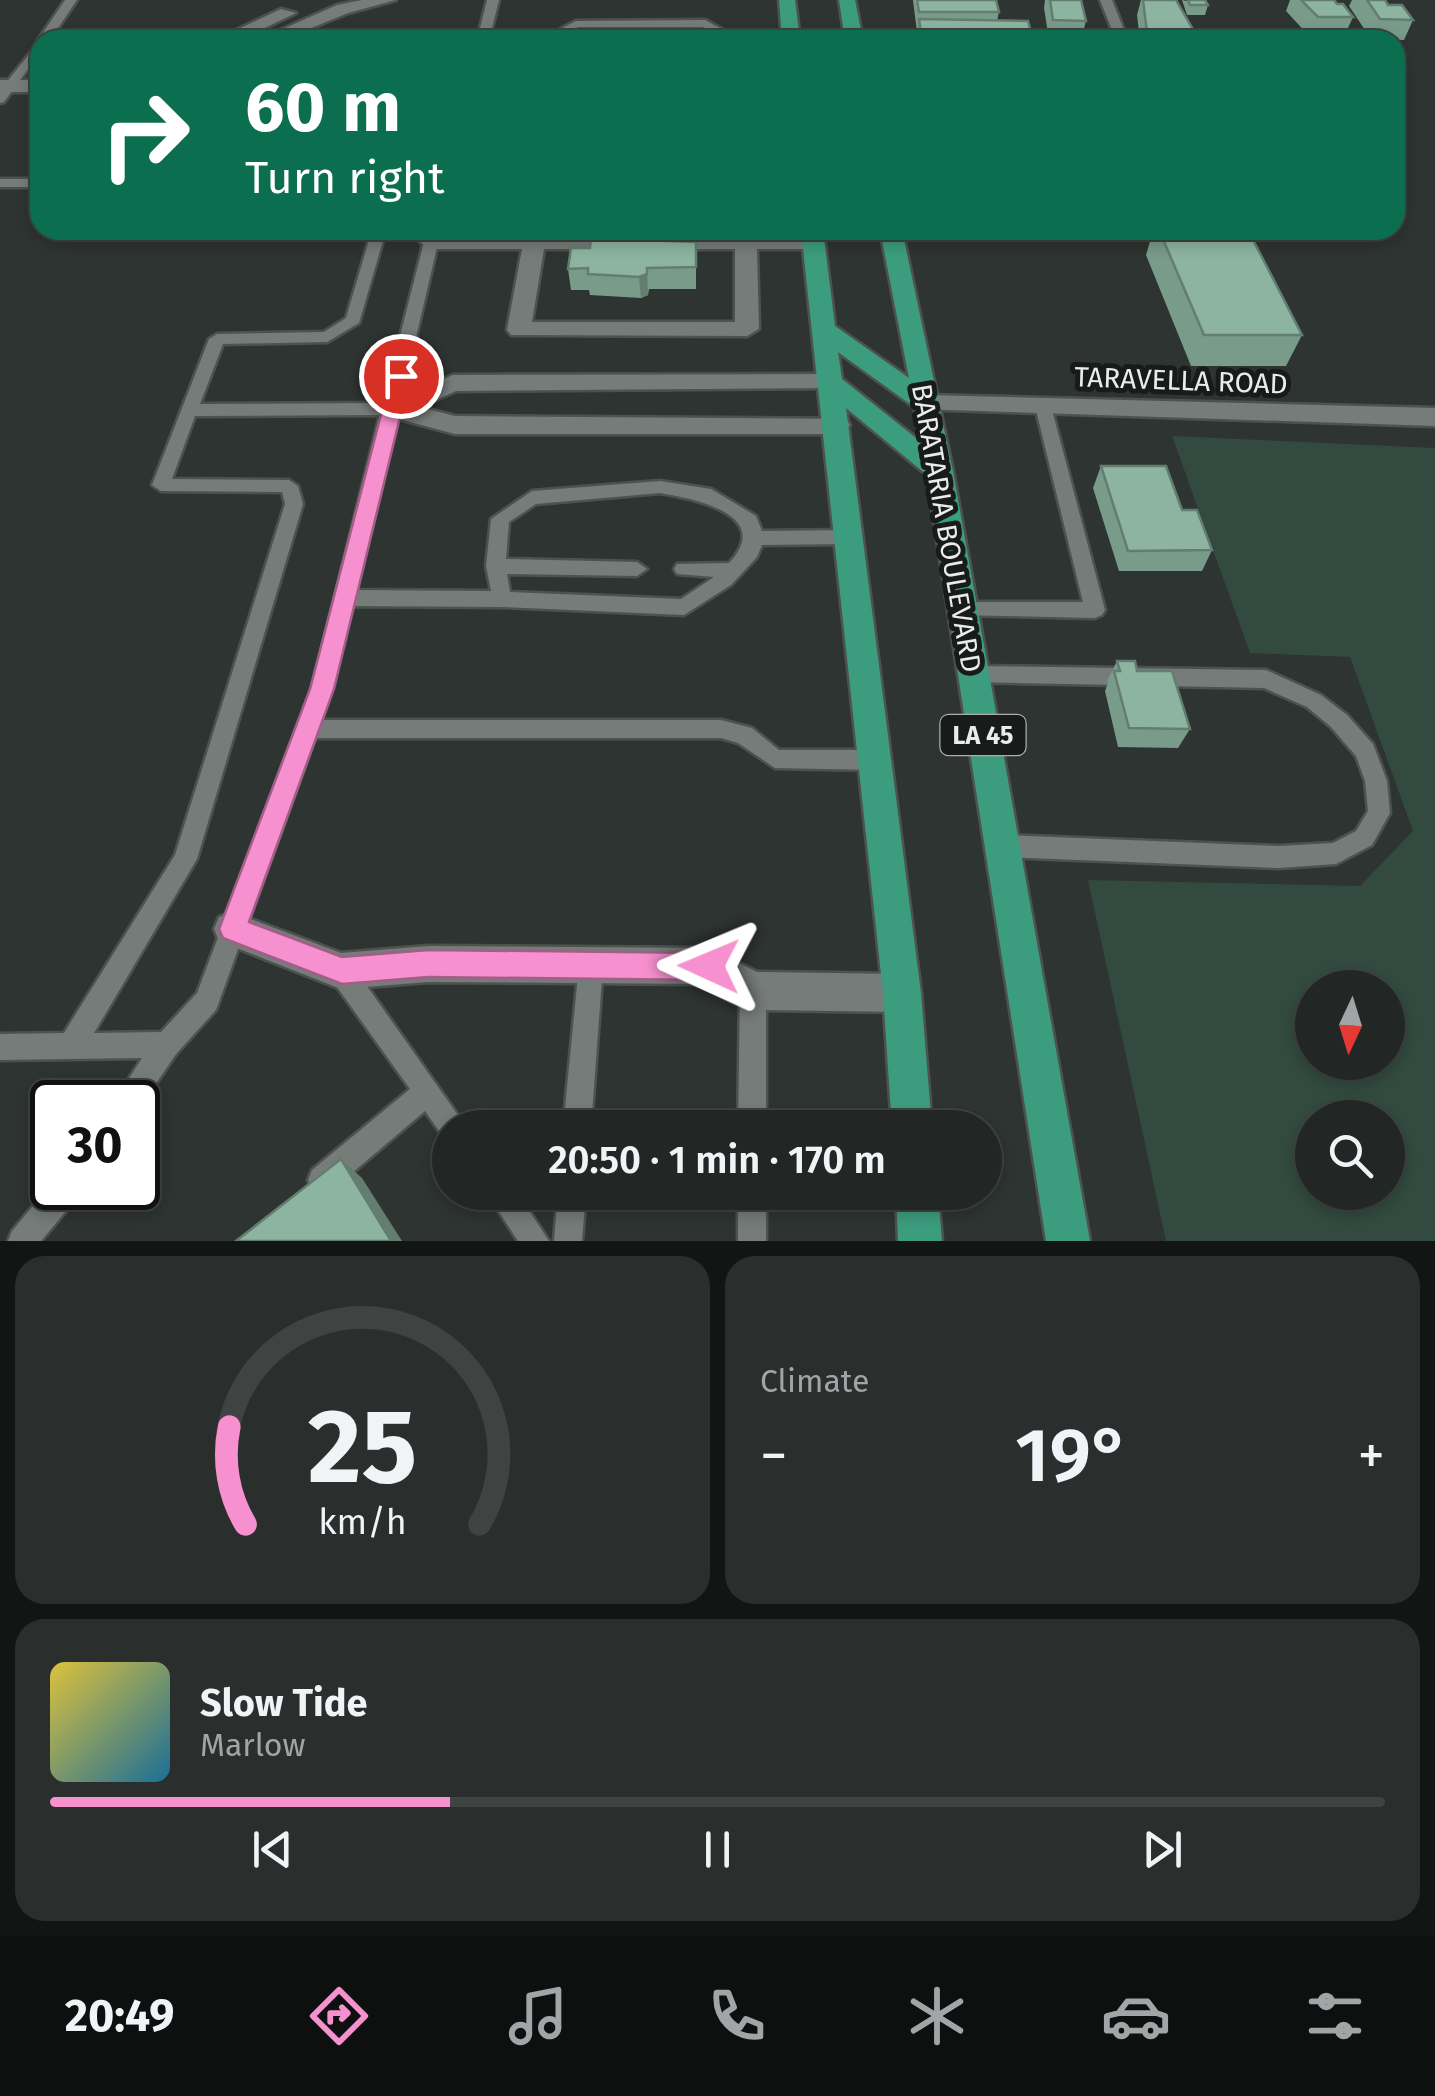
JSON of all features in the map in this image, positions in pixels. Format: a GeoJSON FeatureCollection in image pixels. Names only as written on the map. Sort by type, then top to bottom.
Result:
{"type":"FeatureCollection","features":[{"type":"Feature","properties":{"kind":"main road"},"geometry":{"type":"LineString","coordinates":[[787,0],[790,30]]}},
{"type":"Feature","properties":{"kind":"main road"},"geometry":{"type":"LineString","coordinates":[[847,0],[852,30]]}},
{"type":"Feature","properties":{"kind":"main road"},"geometry":{"type":"LineString","coordinates":[[812,240],[876,760],[911,1110]]}},
{"type":"Feature","properties":{"kind":"main road","name":"BARATARIA BOULEVARD"},"geometry":{"type":"LineString","coordinates":[[893,240],[940,471],[1068,1241]]}},
{"type":"Feature","properties":{"kind":"main road"},"geometry":{"type":"LineString","coordinates":[[822,328],[926,403]]}},
{"type":"Feature","properties":{"kind":"main road"},"geometry":{"type":"LineString","coordinates":[[830,382],[940,471]]}},
{"type":"Feature","properties":{"kind":"main road"},"geometry":{"type":"LineString","coordinates":[[918,1210],[920,1241]]}},
{"type":"Feature","properties":{"kind":"street"},"geometry":{"type":"LineString","coordinates":[[248,30],[322,0]]}},
{"type":"Feature","properties":{"kind":"street"},"geometry":{"type":"LineString","coordinates":[[291,30],[342,9],[388,0]]}},
{"type":"Feature","properties":{"kind":"street"},"geometry":{"type":"LineString","coordinates":[[2,85],[30,69]]}},
{"type":"Feature","properties":{"kind":"street"},"geometry":{"type":"LineString","coordinates":[[2,85],[30,86]]}},
{"type":"Feature","properties":{"kind":"street"},"geometry":{"type":"LineString","coordinates":[[500,240],[768,240]]}},
{"type":"Feature","properties":{"kind":"street"},"geometry":{"type":"LineString","coordinates":[[534,242],[519,330],[748,329],[746,242]]}},
{"type":"Feature","properties":{"kind":"street"},"geometry":{"type":"LineString","coordinates":[[393,409],[453,383],[830,382]]}},
{"type":"Feature","properties":{"kind":"street","name":"TARAVELLA ROAD"},"geometry":{"type":"LineString","coordinates":[[926,403],[1435,417]]}},
{"type":"Feature","properties":{"kind":"street"},"geometry":{"type":"LineString","coordinates":[[393,409],[455,425],[837,426]]}},
{"type":"Feature","properties":{"kind":"street"},"geometry":{"type":"LineString","coordinates":[[232,929],[342,970],[428,964],[709,966],[753,991],[902,993]]}},
{"type":"Feature","properties":{"kind":"lane"},"geometry":{"type":"LineString","coordinates":[[51,30],[71,0]]}},
{"type":"Feature","properties":{"kind":"lane"},"geometry":{"type":"LineString","coordinates":[[486,30],[493,0]]}},
{"type":"Feature","properties":{"kind":"lane"},"geometry":{"type":"LineString","coordinates":[[1106,0],[1118,30]]}},
{"type":"Feature","properties":{"kind":"lane"},"geometry":{"type":"LineString","coordinates":[[565,30],[576,24],[705,23],[716,30]]}},
{"type":"Feature","properties":{"kind":"lane"},"geometry":{"type":"LineString","coordinates":[[0,183],[30,182]]}},
{"type":"Feature","properties":{"kind":"lane"},"geometry":{"type":"LineString","coordinates":[[71,1046],[185,859],[294,504],[289,486],[161,485],[189,410],[217,339],[326,337],[354,320],[376,240]]}},
{"type":"Feature","properties":{"kind":"lane"},"geometry":{"type":"LineString","coordinates":[[143,1080],[207,1000],[307,729],[346,598],[431,240]]}},
{"type":"Feature","properties":{"kind":"lane"},"geometry":{"type":"LineString","coordinates":[[962,610],[1096,610],[1043,406]]}},
{"type":"Feature","properties":{"kind":"lane"},"geometry":{"type":"LineString","coordinates":[[189,410],[393,409]]}},
{"type":"Feature","properties":{"kind":"lane"},"geometry":{"type":"LineString","coordinates":[[346,598],[684,607],[733,570],[750,552],[755,538],[750,521],[705,494],[660,486],[532,498],[500,518],[496,566],[502,600]]}},
{"type":"Feature","properties":{"kind":"lane"},"geometry":{"type":"LineString","coordinates":[[755,538],[850,537]]}},
{"type":"Feature","properties":{"kind":"lane"},"geometry":{"type":"LineString","coordinates":[[496,566],[637,569]]}},
{"type":"Feature","properties":{"kind":"lane"},"geometry":{"type":"LineString","coordinates":[[684,569],[733,570]]}},
{"type":"Feature","properties":{"kind":"lane"},"geometry":{"type":"LineString","coordinates":[[973,674],[1266,680],[1314,701],[1339,721],[1365,752],[1376,780],[1379,813],[1364,838],[1336,853],[1279,856],[1001,846]]}},
{"type":"Feature","properties":{"kind":"lane"},"geometry":{"type":"LineString","coordinates":[[307,729],[721,729],[744,736],[774,759],[876,760]]}},
{"type":"Feature","properties":{"kind":"lane"},"geometry":{"type":"LineString","coordinates":[[579,1110],[590,965]]}},
{"type":"Feature","properties":{"kind":"lane"},"geometry":{"type":"LineString","coordinates":[[342,970],[441,1110]]}},
{"type":"Feature","properties":{"kind":"lane"},"geometry":{"type":"LineString","coordinates":[[752,1110],[753,991]]}},
{"type":"Feature","properties":{"kind":"lane"},"geometry":{"type":"LineString","coordinates":[[0,1047],[168,1044]]}},
{"type":"Feature","properties":{"kind":"lane"},"geometry":{"type":"LineString","coordinates":[[300,1199],[428,1091]]}},
{"type":"Feature","properties":{"kind":"lane"},"geometry":{"type":"LineString","coordinates":[[22,1241],[48,1210]]}},
{"type":"Feature","properties":{"kind":"lane"},"geometry":{"type":"LineString","coordinates":[[513,1210],[535,1241]]}},
{"type":"Feature","properties":{"kind":"lane"},"geometry":{"type":"LineString","coordinates":[[568,1241],[571,1210]]}},
{"type":"Feature","properties":{"kind":"lane"},"geometry":{"type":"LineString","coordinates":[[752,1210],[752,1241]]}},
{"type":"Feature","properties":{"kind":"green space"},"geometry":{"type":"Polygon","coordinates":[[[1172,436],[1435,448],[1435,1241],[1166,1241],[1088,880],[1360,886],[1413,831],[1350,657],[1250,653],[1172,436]]]}},
{"type":"Feature","properties":{"kind":"building"},"geometry":{"type":"Polygon","coordinates":[[[917,0],[996,0],[999,12],[919,12],[917,0]]]}},
{"type":"Feature","properties":{"kind":"building"},"geometry":{"type":"Polygon","coordinates":[[[1050,0],[1081,0],[1086,21],[1053,20],[1050,0]]]}},
{"type":"Feature","properties":{"kind":"building"},"geometry":{"type":"Polygon","coordinates":[[[1143,0],[1176,0],[1193,30],[1147,30],[1143,0]]]}},
{"type":"Feature","properties":{"kind":"building"},"geometry":{"type":"Polygon","coordinates":[[[1188,0],[1205,0],[1208,5],[1190,5],[1188,0]]]}},
{"type":"Feature","properties":{"kind":"building"},"geometry":{"type":"Polygon","coordinates":[[[1301,0],[1334,0],[1343,4],[1353,17],[1318,17],[1301,0]]]}},
{"type":"Feature","properties":{"kind":"building"},"geometry":{"type":"Polygon","coordinates":[[[1367,0],[1402,5],[1413,20],[1380,19],[1367,0]]]}},
{"type":"Feature","properties":{"kind":"building"},"geometry":{"type":"Polygon","coordinates":[[[919,19],[1028,21],[1030,30],[921,30],[919,19]]]}},
{"type":"Feature","properties":{"kind":"building"},"geometry":{"type":"Polygon","coordinates":[[[591,240],[696,242],[696,267],[647,268],[647,274],[639,277],[588,274],[588,268],[568,269],[571,248],[590,248],[591,240]]]}},
{"type":"Feature","properties":{"kind":"building"},"geometry":{"type":"Polygon","coordinates":[[[1163,240],[1253,240],[1302,335],[1204,335],[1163,240]]]}},
{"type":"Feature","properties":{"kind":"building"},"geometry":{"type":"Polygon","coordinates":[[[1101,466],[1166,466],[1182,510],[1197,510],[1212,550],[1128,551],[1101,466]]]}},
{"type":"Feature","properties":{"kind":"building"},"geometry":{"type":"Polygon","coordinates":[[[1117,661],[1135,661],[1137,671],[1172,671],[1190,729],[1129,728],[1114,671],[1120,671],[1117,661]]]}},
{"type":"Feature","properties":{"kind":"building"},"geometry":{"type":"Polygon","coordinates":[[[341,1159],[391,1241],[236,1241],[341,1159]]]}},
{"type":"Feature","properties":{"kind":"route"},"geometry":{"type":"LineString","coordinates":[[401,376],[322,689],[232,929],[342,970],[428,964],[709,966]]}}]}
